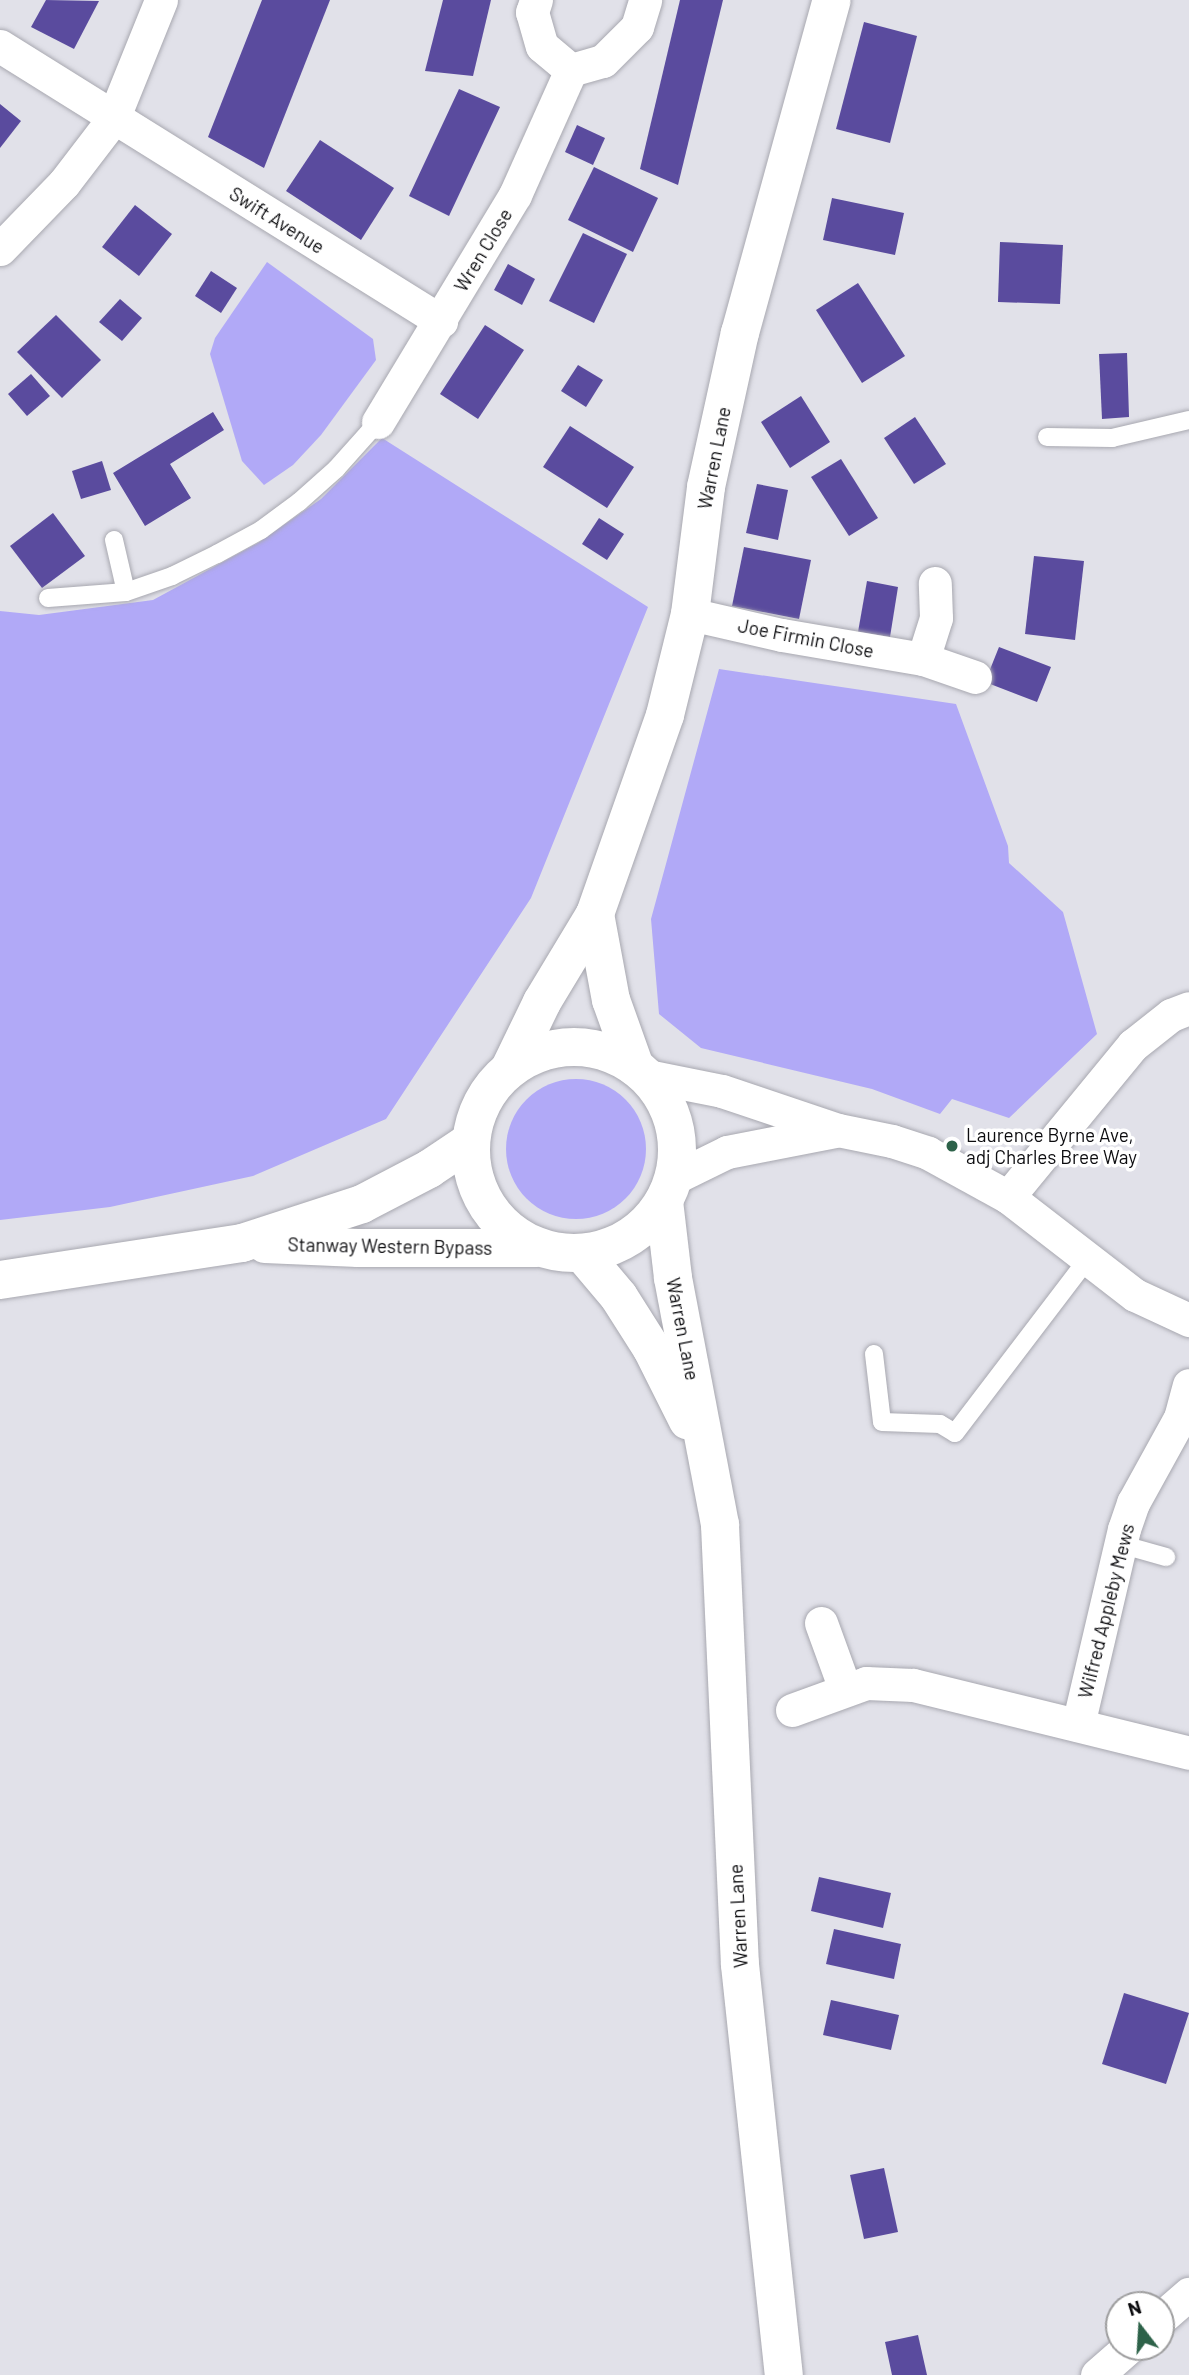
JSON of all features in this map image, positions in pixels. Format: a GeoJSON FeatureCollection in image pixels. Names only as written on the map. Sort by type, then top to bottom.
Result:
{"type":"FeatureCollection","features":[{"type":"Feature","properties":{"kind":"street"},"geometry":{"type":"LineString","coordinates":[[0,249],[64,183],[114,119],[162,0]]}},
{"type":"Feature","properties":{"kind":"street"},"geometry":{"type":"LineString","coordinates":[[536,0],[533,12],[542,46],[571,70],[603,61],[637,27],[645,0]]}},
{"type":"Feature","properties":{"kind":"street","name":"Warren Lane"},"geometry":{"type":"LineString","coordinates":[[510,1068],[542,1002],[594,914],[665,715],[690,614],[706,487],[740,333],[832,0]]}},
{"type":"Feature","properties":{"kind":"street","name":"Swift Avenue"},"geometry":{"type":"LineString","coordinates":[[0,47],[441,321]]}},
{"type":"Feature","properties":{"kind":"street","name":"Wren Close"},"geometry":{"type":"LineString","coordinates":[[378,422],[515,195],[571,70]]}},
{"type":"Feature","properties":{"kind":"street"},"geometry":{"type":"LineString","coordinates":[[923,660],[936,618],[935,583]]}},
{"type":"Feature","properties":{"kind":"street","name":"Joe Firmin Close"},"geometry":{"type":"LineString","coordinates":[[690,614],[782,635],[923,660],[975,677]]}},
{"type":"Feature","properties":{"kind":"street","name":"Warren Lane"},"geometry":{"type":"LineString","coordinates":[[594,914],[611,1000],[641,1071]]}},
{"type":"Feature","properties":{"kind":"street"},"geometry":{"type":"LineString","coordinates":[[1008,1197],[1133,1045],[1171,1015],[1189,1008]]}},
{"type":"Feature","properties":{"kind":"street","name":"Warren Lane"},"geometry":{"type":"LineString","coordinates":[[559,1048],[586,1048],[612,1054],[641,1071],[661,1093],[674,1124],[678,1156],[669,1190],[649,1222],[629,1238],[607,1248],[582,1254],[539,1248],[509,1231],[486,1206],[473,1175],[471,1141],[477,1114],[491,1088],[510,1068],[533,1055],[559,1048]]}},
{"type":"Feature","properties":{"kind":"street"},"geometry":{"type":"LineString","coordinates":[[641,1071],[722,1091],[838,1130],[892,1141],[928,1153],[1008,1197],[1135,1295],[1189,1320]]}},
{"type":"Feature","properties":{"kind":"street"},"geometry":{"type":"LineString","coordinates":[[669,1190],[727,1152],[838,1130]]}},
{"type":"Feature","properties":{"kind":"street","name":"Stanway Western Bypass"},"geometry":{"type":"LineString","coordinates":[[0,1280],[242,1243],[362,1204],[429,1169],[471,1141]]}},
{"type":"Feature","properties":{"kind":"street","name":"Warren Lane"},"geometry":{"type":"LineString","coordinates":[[669,1190],[673,1278],[720,1525],[740,1965],[784,2375]]}},
{"type":"Feature","properties":{"kind":"street","name":"Stanway Western Bypass"},"geometry":{"type":"LineString","coordinates":[[242,1243],[358,1248],[539,1248]]}},
{"type":"Feature","properties":{"kind":"street","name":"Warren Lane"},"geometry":{"type":"LineString","coordinates":[[582,1254],[619,1297],[652,1349],[707,1457]]}},
{"type":"Feature","properties":{"kind":"street","name":"Wilfred Appleby Mews"},"geometry":{"type":"LineString","coordinates":[[1078,1726],[1120,1544],[1133,1503],[1180,1418],[1189,1385]]}},
{"type":"Feature","properties":{"kind":"street"},"geometry":{"type":"LineString","coordinates":[[821,1623],[845,1689]]}},
{"type":"Feature","properties":{"kind":"street","name":"Wilfred Appleby Mews"},"geometry":{"type":"LineString","coordinates":[[792,1710],[866,1683],[913,1685],[1189,1753]]}},
{"type":"Feature","properties":{"kind":"street"},"geometry":{"type":"LineString","coordinates":[[1175,2306],[1189,2294]]}},
{"type":"Feature","properties":{"kind":"street"},"geometry":{"type":"LineString","coordinates":[[1097,2375],[1113,2361]]}},
{"type":"Feature","properties":{"kind":"lane"},"geometry":{"type":"LineString","coordinates":[[1047,437],[1112,438],[1189,420]]}},
{"type":"Feature","properties":{"kind":"lane"},"geometry":{"type":"LineString","coordinates":[[48,598],[126,593],[172,576],[261,530],[336,469],[378,422]]}},
{"type":"Feature","properties":{"kind":"lane"},"geometry":{"type":"LineString","coordinates":[[114,540],[126,593]]}},
{"type":"Feature","properties":{"kind":"lane"},"geometry":{"type":"LineString","coordinates":[[874,1354],[882,1422],[940,1424],[955,1433],[1087,1260]]}},
{"type":"Feature","properties":{"kind":"lane"},"geometry":{"type":"LineString","coordinates":[[1120,1544],[1166,1557]]}},
{"type":"Feature","properties":{"kind":"shaded area"},"geometry":{"type":"Polygon","coordinates":[[[267,262],[373,339],[376,360],[321,435],[293,465],[264,485],[242,461],[210,354],[215,338],[267,262]]]}},
{"type":"Feature","properties":{"kind":"shaded area"},"geometry":{"type":"Polygon","coordinates":[[[382,438],[648,607],[531,898],[386,1119],[253,1176],[110,1207],[0,1220],[0,611],[39,615],[153,600],[258,543],[321,499],[382,438]]]}},
{"type":"Feature","properties":{"kind":"shaded area"},"geometry":{"type":"Polygon","coordinates":[[[719,669],[956,704],[1008,846],[1009,863],[1063,912],[1097,1034],[1009,1118],[952,1099],[940,1114],[872,1089],[701,1048],[659,1014],[651,919],[719,669]]]}},
{"type":"Feature","properties":{"kind":"shaded area"},"geometry":{"type":"Polygon","coordinates":[[[576,1079],[603,1084],[626,1099],[641,1122],[646,1149],[641,1176],[626,1199],[603,1214],[576,1219],[549,1214],[526,1199],[511,1176],[506,1149],[511,1122],[526,1099],[549,1084],[576,1079]]]}},
{"type":"Feature","properties":{"kind":"building"},"geometry":{"type":"Polygon","coordinates":[[[46,0],[99,1],[74,49],[31,27],[46,0]]]}},
{"type":"Feature","properties":{"kind":"building"},"geometry":{"type":"Polygon","coordinates":[[[262,0],[330,0],[264,168],[208,137],[262,0]]]}},
{"type":"Feature","properties":{"kind":"building"},"geometry":{"type":"Polygon","coordinates":[[[443,0],[491,0],[473,76],[425,71],[443,0]]]}},
{"type":"Feature","properties":{"kind":"building"},"geometry":{"type":"Polygon","coordinates":[[[680,0],[723,0],[678,185],[640,169],[680,0]]]}},
{"type":"Feature","properties":{"kind":"building"},"geometry":{"type":"Polygon","coordinates":[[[864,22],[917,36],[890,143],[836,129],[864,22]]]}},
{"type":"Feature","properties":{"kind":"building"},"geometry":{"type":"Polygon","coordinates":[[[459,89],[500,107],[449,216],[409,196],[459,89]]]}},
{"type":"Feature","properties":{"kind":"building"},"geometry":{"type":"Polygon","coordinates":[[[0,104],[21,121],[0,148],[0,104]]]}},
{"type":"Feature","properties":{"kind":"building"},"geometry":{"type":"Polygon","coordinates":[[[577,125],[605,138],[593,165],[565,152],[577,125]]]}},
{"type":"Feature","properties":{"kind":"building"},"geometry":{"type":"Polygon","coordinates":[[[320,140],[394,188],[361,240],[286,191],[320,140]]]}},
{"type":"Feature","properties":{"kind":"building"},"geometry":{"type":"Polygon","coordinates":[[[594,167],[658,198],[633,252],[568,220],[594,167]]]}},
{"type":"Feature","properties":{"kind":"building"},"geometry":{"type":"Polygon","coordinates":[[[832,198],[904,213],[895,255],[823,240],[832,198]]]}},
{"type":"Feature","properties":{"kind":"building"},"geometry":{"type":"Polygon","coordinates":[[[135,205],[172,234],[139,276],[102,247],[135,205]]]}},
{"type":"Feature","properties":{"kind":"building"},"geometry":{"type":"Polygon","coordinates":[[[583,233],[627,254],[594,323],[549,301],[583,233]]]}},
{"type":"Feature","properties":{"kind":"building"},"geometry":{"type":"Polygon","coordinates":[[[1000,242],[1063,245],[1060,304],[998,302],[1000,242]]]}},
{"type":"Feature","properties":{"kind":"building"},"geometry":{"type":"Polygon","coordinates":[[[508,264],[535,279],[522,305],[494,290],[508,264]]]}},
{"type":"Feature","properties":{"kind":"building"},"geometry":{"type":"Polygon","coordinates":[[[211,271],[237,288],[221,313],[195,296],[211,271]]]}},
{"type":"Feature","properties":{"kind":"building"},"geometry":{"type":"Polygon","coordinates":[[[858,283],[905,356],[862,383],[816,310],[858,283]]]}},
{"type":"Feature","properties":{"kind":"building"},"geometry":{"type":"Polygon","coordinates":[[[120,299],[142,318],[122,341],[99,322],[120,299]]]}},
{"type":"Feature","properties":{"kind":"building"},"geometry":{"type":"Polygon","coordinates":[[[56,315],[101,360],[62,398],[17,352],[56,315]]]}},
{"type":"Feature","properties":{"kind":"building"},"geometry":{"type":"Polygon","coordinates":[[[485,325],[524,350],[478,419],[440,394],[485,325]]]}},
{"type":"Feature","properties":{"kind":"building"},"geometry":{"type":"Polygon","coordinates":[[[1127,353],[1129,417],[1102,419],[1099,354],[1127,353]]]}},
{"type":"Feature","properties":{"kind":"building"},"geometry":{"type":"Polygon","coordinates":[[[578,365],[603,380],[586,407],[561,391],[578,365]]]}},
{"type":"Feature","properties":{"kind":"building"},"geometry":{"type":"Polygon","coordinates":[[[31,374],[50,396],[27,416],[8,394],[31,374]]]}},
{"type":"Feature","properties":{"kind":"building"},"geometry":{"type":"Polygon","coordinates":[[[801,396],[830,442],[790,468],[761,422],[801,396]]]}},
{"type":"Feature","properties":{"kind":"building"},"geometry":{"type":"Polygon","coordinates":[[[213,412],[224,430],[170,464],[191,498],[145,526],[113,473],[213,412]]]}},
{"type":"Feature","properties":{"kind":"building"},"geometry":{"type":"Polygon","coordinates":[[[915,417],[946,464],[914,484],[884,438],[915,417]]]}},
{"type":"Feature","properties":{"kind":"building"},"geometry":{"type":"Polygon","coordinates":[[[570,426],[634,467],[607,508],[543,467],[570,426]]]}},
{"type":"Feature","properties":{"kind":"building"},"geometry":{"type":"Polygon","coordinates":[[[841,459],[878,518],[849,536],[811,477],[841,459]]]}},
{"type":"Feature","properties":{"kind":"building"},"geometry":{"type":"Polygon","coordinates":[[[102,461],[111,490],[81,499],[72,471],[102,461]]]}},
{"type":"Feature","properties":{"kind":"building"},"geometry":{"type":"Polygon","coordinates":[[[757,484],[788,490],[778,540],[746,533],[757,484]]]}},
{"type":"Feature","properties":{"kind":"building"},"geometry":{"type":"Polygon","coordinates":[[[53,513],[85,556],[42,588],[10,546],[53,513]]]}},
{"type":"Feature","properties":{"kind":"building"},"geometry":{"type":"Polygon","coordinates":[[[599,518],[624,534],[607,560],[582,544],[599,518]]]}},
{"type":"Feature","properties":{"kind":"building"},"geometry":{"type":"Polygon","coordinates":[[[744,547],[811,560],[799,619],[732,606],[744,547]]]}},
{"type":"Feature","properties":{"kind":"building"},"geometry":{"type":"Polygon","coordinates":[[[1034,556],[1084,561],[1075,640],[1025,634],[1034,556]]]}},
{"type":"Feature","properties":{"kind":"building"},"geometry":{"type":"Polygon","coordinates":[[[867,581],[898,587],[890,637],[858,632],[867,581]]]}},
{"type":"Feature","properties":{"kind":"building"},"geometry":{"type":"Polygon","coordinates":[[[999,647],[1051,667],[1037,702],[985,682],[999,647]]]}},
{"type":"Feature","properties":{"kind":"building"},"geometry":{"type":"Polygon","coordinates":[[[819,1877],[891,1893],[883,1928],[811,1911],[819,1877]]]}},
{"type":"Feature","properties":{"kind":"building"},"geometry":{"type":"Polygon","coordinates":[[[834,1929],[901,1944],[894,1979],[826,1964],[834,1929]]]}},
{"type":"Feature","properties":{"kind":"building"},"geometry":{"type":"Polygon","coordinates":[[[1124,1993],[1189,2013],[1166,2084],[1102,2064],[1124,1993]]]}},
{"type":"Feature","properties":{"kind":"building"},"geometry":{"type":"Polygon","coordinates":[[[831,2000],[899,2015],[891,2050],[823,2035],[831,2000]]]}},
{"type":"Feature","properties":{"kind":"building"},"geometry":{"type":"Polygon","coordinates":[[[884,2168],[898,2232],[864,2239],[850,2175],[884,2168]]]}},
{"type":"Feature","properties":{"kind":"building"},"geometry":{"type":"Polygon","coordinates":[[[918,2335],[927,2375],[892,2375],[885,2342],[918,2335]]]}},
{"type":"Feature","properties":{"kind":"place","name":"Laurence Byrne Ave, adj Charles Bree Way"},"geometry":{"type":"Point","coordinates":[952,1146]}}]}
